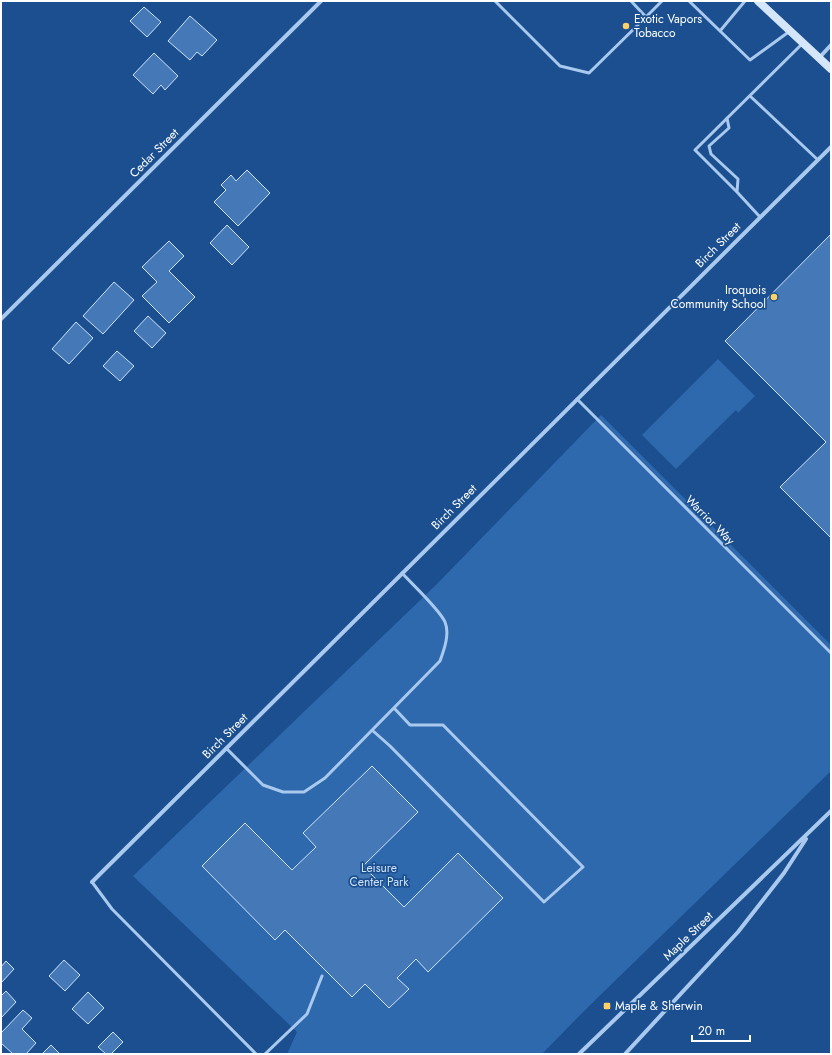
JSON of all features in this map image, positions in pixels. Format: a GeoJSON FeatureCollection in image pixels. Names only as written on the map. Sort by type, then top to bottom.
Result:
{"type":"FeatureCollection","features":[{"type":"Feature","properties":{"kind":"main road"},"geometry":{"type":"LineString","coordinates":[[758,1],[831,69]]}},
{"type":"Feature","properties":{"kind":"street","name":"Cedar Street"},"geometry":{"type":"LineString","coordinates":[[1,319],[321,1]]}},
{"type":"Feature","properties":{"kind":"street"},"geometry":{"type":"LineString","coordinates":[[819,58],[831,45]]}},
{"type":"Feature","properties":{"kind":"street","name":"Birch Street"},"geometry":{"type":"LineString","coordinates":[[92,882],[831,147]]}},
{"type":"Feature","properties":{"kind":"street","name":"Maple Street"},"geometry":{"type":"LineString","coordinates":[[579,1054],[831,811]]}},
{"type":"Feature","properties":{"kind":"street","name":"Maple Street"},"geometry":{"type":"LineString","coordinates":[[625,1054],[738,932],[784,874],[810,832]]}},
{"type":"Feature","properties":{"kind":"lane"},"geometry":{"type":"LineString","coordinates":[[495,1],[560,66],[589,73],[662,1]]}},
{"type":"Feature","properties":{"kind":"lane"},"geometry":{"type":"LineString","coordinates":[[631,1],[646,16]]}},
{"type":"Feature","properties":{"kind":"lane"},"geometry":{"type":"LineString","coordinates":[[689,1],[750,60],[790,32]]}},
{"type":"Feature","properties":{"kind":"lane"},"geometry":{"type":"LineString","coordinates":[[720,31],[745,1]]}},
{"type":"Feature","properties":{"kind":"lane"},"geometry":{"type":"LineString","coordinates":[[760,217],[738,192],[695,150],[803,43]]}},
{"type":"Feature","properties":{"kind":"lane"},"geometry":{"type":"LineString","coordinates":[[750,96],[818,160]]}},
{"type":"Feature","properties":{"kind":"lane"},"geometry":{"type":"LineString","coordinates":[[727,118],[729,128],[709,146],[711,154],[738,179],[738,192]]}},
{"type":"Feature","properties":{"kind":"lane","name":"Warrior Way"},"geometry":{"type":"LineString","coordinates":[[577,399],[831,653]]}},
{"type":"Feature","properties":{"kind":"lane"},"geometry":{"type":"LineString","coordinates":[[226,748],[263,785],[283,792],[304,792],[326,778],[440,661],[446,642],[445,622],[437,610],[402,573]]}},
{"type":"Feature","properties":{"kind":"lane"},"geometry":{"type":"LineString","coordinates":[[372,730],[390,746],[544,902],[583,867],[443,725],[410,725],[394,708]]}},
{"type":"Feature","properties":{"kind":"lane"},"geometry":{"type":"LineString","coordinates":[[92,882],[112,909],[256,1054]]}},
{"type":"Feature","properties":{"kind":"lane"},"geometry":{"type":"LineString","coordinates":[[265,1054],[306,1014],[322,976]]}},
{"type":"Feature","properties":{"kind":"green space"},"geometry":{"type":"Polygon","coordinates":[[[718,359],[755,396],[738,413],[736,410],[676,469],[642,435],[718,359]]]}},
{"type":"Feature","properties":{"kind":"green space","name":"Leisure Center Park"},"geometry":{"type":"Polygon","coordinates":[[[601,415],[831,645],[831,771],[585,1010],[542,1054],[287,1054],[297,1032],[133,876],[437,584],[601,415]]]}},
{"type":"Feature","properties":{"kind":"building"},"geometry":{"type":"Polygon","coordinates":[[[144,7],[161,22],[147,37],[130,21],[144,7]]]}},
{"type":"Feature","properties":{"kind":"building"},"geometry":{"type":"Polygon","coordinates":[[[190,16],[217,40],[202,56],[197,52],[190,60],[168,41],[190,16]]]}},
{"type":"Feature","properties":{"kind":"building"},"geometry":{"type":"Polygon","coordinates":[[[154,53],[178,76],[165,90],[161,85],[153,94],[133,75],[154,53]]]}},
{"type":"Feature","properties":{"kind":"building"},"geometry":{"type":"Polygon","coordinates":[[[247,170],[270,193],[238,226],[214,202],[226,190],[221,185],[231,175],[236,181],[247,170]]]}},
{"type":"Feature","properties":{"kind":"building"},"geometry":{"type":"Polygon","coordinates":[[[227,225],[249,247],[232,265],[210,243],[227,225]]]}},
{"type":"Feature","properties":{"kind":"building"},"geometry":{"type":"Polygon","coordinates":[[[831,234],[831,538],[780,487],[826,442],[725,341],[831,234]]]}},
{"type":"Feature","properties":{"kind":"building"},"geometry":{"type":"Polygon","coordinates":[[[169,241],[184,256],[169,271],[195,297],[169,323],[142,296],[157,282],[142,267],[169,241]]]}},
{"type":"Feature","properties":{"kind":"building"},"geometry":{"type":"Polygon","coordinates":[[[114,282],[134,300],[103,334],[83,316],[114,282]]]}},
{"type":"Feature","properties":{"kind":"building"},"geometry":{"type":"Polygon","coordinates":[[[148,316],[166,333],[152,348],[134,331],[148,316]]]}},
{"type":"Feature","properties":{"kind":"building"},"geometry":{"type":"Polygon","coordinates":[[[76,322],[93,338],[69,364],[52,349],[76,322]]]}},
{"type":"Feature","properties":{"kind":"building"},"geometry":{"type":"Polygon","coordinates":[[[117,351],[134,366],[120,381],[103,366],[117,351]]]}},
{"type":"Feature","properties":{"kind":"building"},"geometry":{"type":"Polygon","coordinates":[[[372,766],[418,812],[363,866],[404,907],[458,853],[503,898],[428,972],[416,959],[397,978],[409,989],[389,1008],[365,984],[352,997],[285,930],[275,940],[202,866],[245,823],[292,870],[316,847],[303,833],[372,766]]]}},
{"type":"Feature","properties":{"kind":"building"},"geometry":{"type":"Polygon","coordinates":[[[64,960],[80,975],[65,991],[49,976],[64,960]]]}},
{"type":"Feature","properties":{"kind":"building"},"geometry":{"type":"Polygon","coordinates":[[[6,961],[14,969],[1,983],[1,967],[6,961]]]}},
{"type":"Feature","properties":{"kind":"building"},"geometry":{"type":"Polygon","coordinates":[[[6,991],[16,1002],[1,1018],[1,996],[6,991]]]}},
{"type":"Feature","properties":{"kind":"building"},"geometry":{"type":"Polygon","coordinates":[[[88,992],[104,1008],[88,1024],[72,1009],[88,992]]]}},
{"type":"Feature","properties":{"kind":"building"},"geometry":{"type":"Polygon","coordinates":[[[23,1010],[32,1018],[22,1029],[36,1043],[26,1054],[13,1054],[1,1043],[1,1033],[23,1010]]]}},
{"type":"Feature","properties":{"kind":"building"},"geometry":{"type":"Polygon","coordinates":[[[113,1032],[123,1042],[111,1054],[106,1054],[98,1047],[113,1032]]]}},
{"type":"Feature","properties":{"kind":"building"},"geometry":{"type":"Polygon","coordinates":[[[51,1045],[60,1054],[42,1054],[51,1045]]]}},
{"type":"Feature","properties":{"kind":"place","name":"Exotic Vapors Tobacco"},"geometry":{"type":"Point","coordinates":[626,26]}},
{"type":"Feature","properties":{"kind":"place","name":"Iroquois Community School"},"geometry":{"type":"Point","coordinates":[774,297]}},
{"type":"Feature","properties":{"kind":"place","name":"Maple & Sherwin"},"geometry":{"type":"Point","coordinates":[607,1006]}}]}
